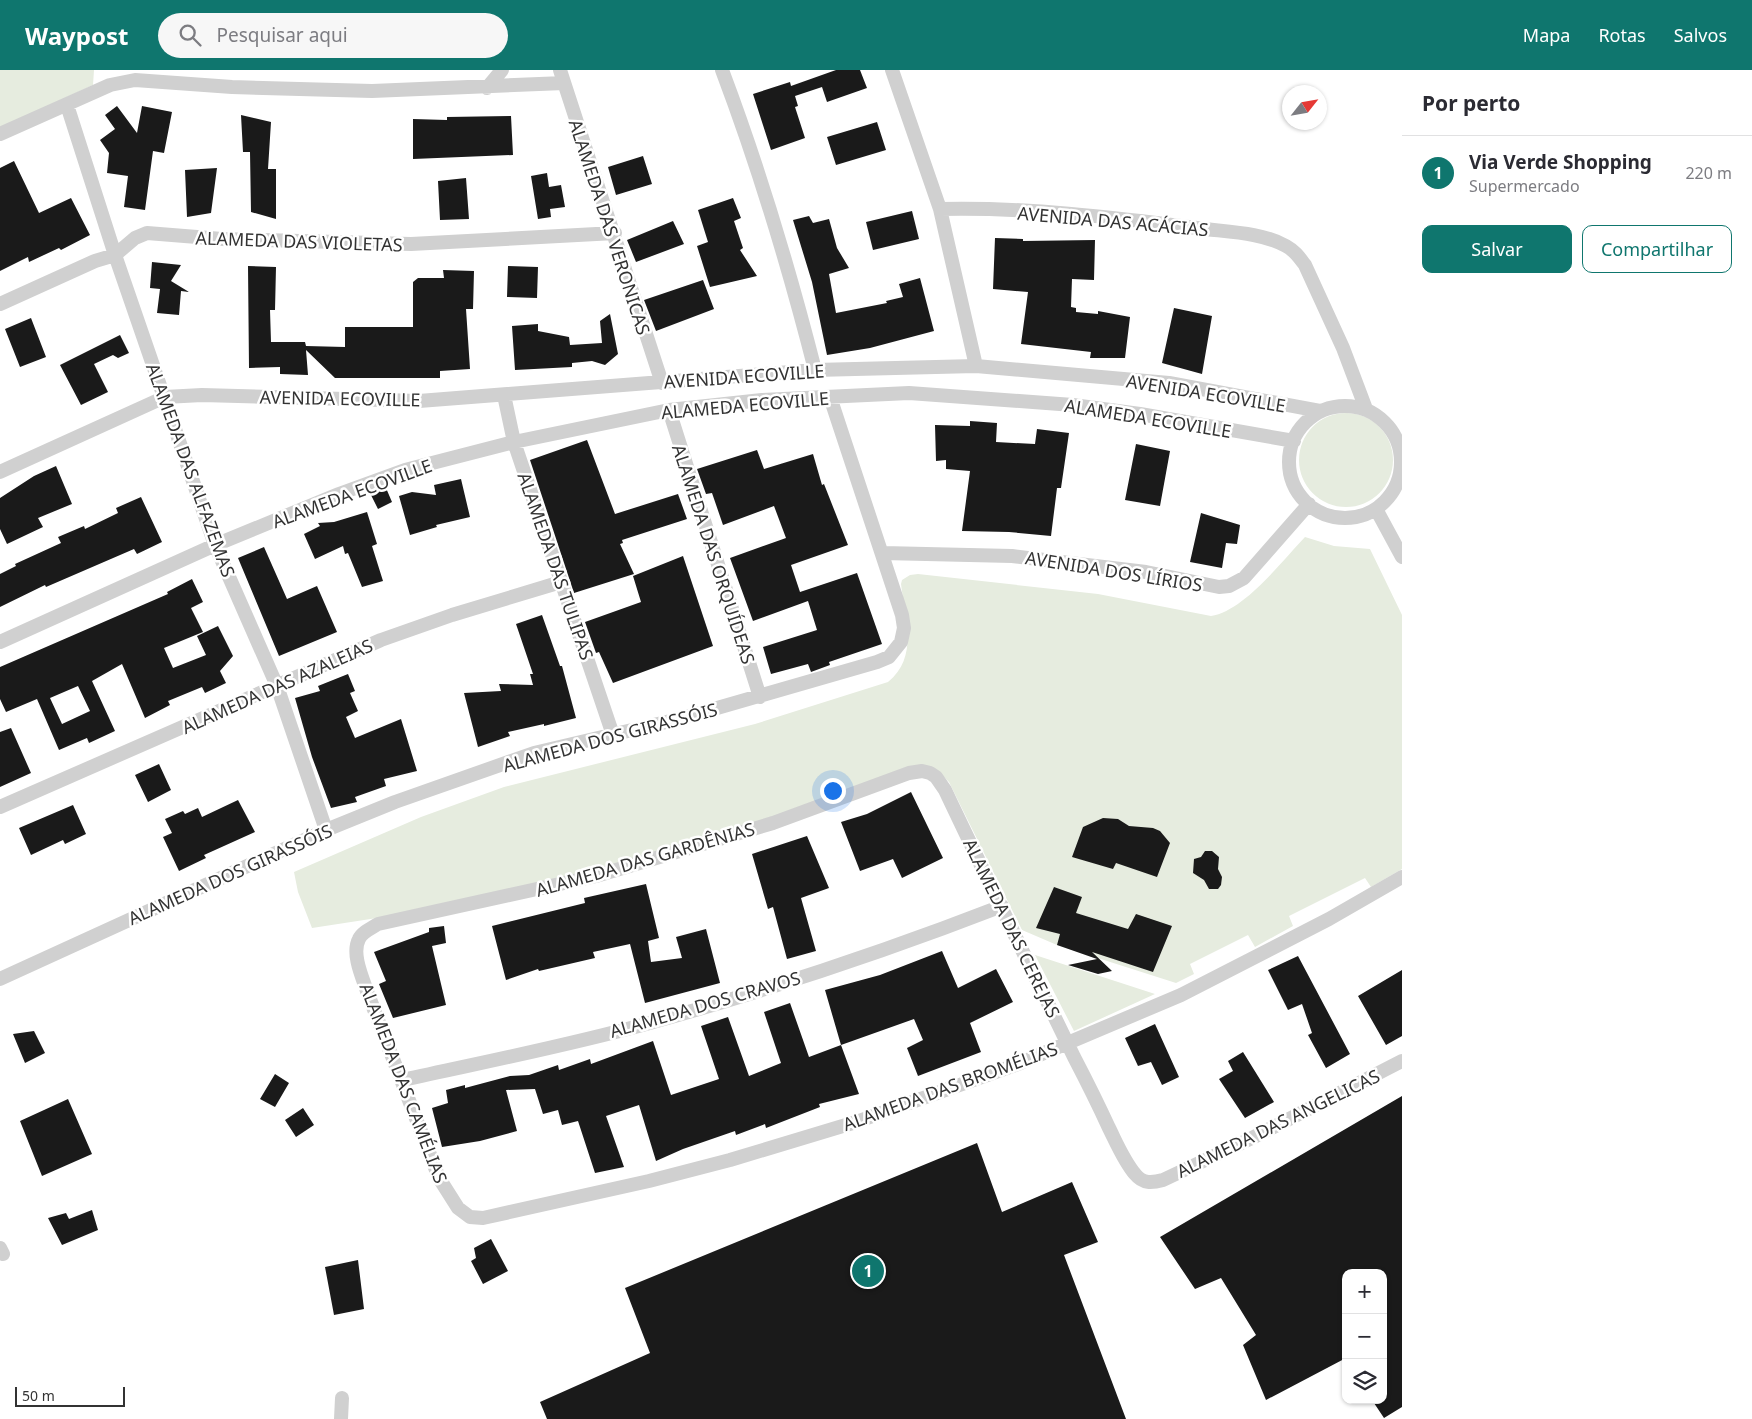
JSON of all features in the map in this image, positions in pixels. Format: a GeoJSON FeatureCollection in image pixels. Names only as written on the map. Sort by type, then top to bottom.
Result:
{"type":"FeatureCollection","features":[{"type":"Feature","properties":{"kind":"street"},"geometry":{"type":"LineString","coordinates":[[487,88],[502,70]]}},
{"type":"Feature","properties":{"kind":"street"},"geometry":{"type":"LineString","coordinates":[[722,70],[760,175],[787,262],[815,370]]}},
{"type":"Feature","properties":{"kind":"street"},"geometry":{"type":"LineString","coordinates":[[892,70],[940,209],[976,366]]}},
{"type":"Feature","properties":{"kind":"street"},"geometry":{"type":"LineString","coordinates":[[0,134],[110,85],[135,80],[232,87],[343,90],[487,88],[562,76]]}},
{"type":"Feature","properties":{"kind":"street","name":"ALAMEDA DAS VERONICAS"},"geometry":{"type":"LineString","coordinates":[[562,76],[615,233],[638,313],[662,383]]}},
{"type":"Feature","properties":{"kind":"street","name":"ALAMEDA DAS ALFAZEMAS"},"geometry":{"type":"LineString","coordinates":[[67,105],[115,255],[215,546],[277,686],[326,830]]}},
{"type":"Feature","properties":{"kind":"street","name":"AVENIDA DAS ACÁCIAS"},"geometry":{"type":"LineString","coordinates":[[940,209],[974,208],[1126,219],[1228,232],[1267,239],[1285,246],[1297,253],[1305,265],[1343,348],[1366,409]]}},
{"type":"Feature","properties":{"kind":"street","name":"ALAMEDA DAS VIOLETAS"},"geometry":{"type":"LineString","coordinates":[[0,304],[95,261],[115,255],[135,238],[147,233],[222,239],[411,244],[615,233]]}},
{"type":"Feature","properties":{"kind":"street","name":"AVENIDA ECOVILLE"},"geometry":{"type":"LineString","coordinates":[[165,397],[242,396],[419,400],[815,370],[976,366],[1169,383],[1320,411]]}},
{"type":"Feature","properties":{"kind":"street","name":"ALAMEDA ECOVILLE"},"geometry":{"type":"LineString","coordinates":[[0,642],[215,546],[339,494],[404,470],[514,442],[669,410],[762,400],[909,393],[1073,405],[1140,414],[1294,441]]}},
{"type":"Feature","properties":{"kind":"street","name":"ALAMEDA DAS TULIPAS"},"geometry":{"type":"LineString","coordinates":[[504,395],[514,442],[613,735]]}},
{"type":"Feature","properties":{"kind":"street"},"geometry":{"type":"LineString","coordinates":[[0,472],[165,397]]}},
{"type":"Feature","properties":{"kind":"street","name":"ALAMEDA DOS GIRASSÓIS"},"geometry":{"type":"LineString","coordinates":[[0,979],[326,830],[395,802],[534,753],[613,735],[760,697],[878,662],[889,657],[896,650],[904,628],[898,595],[830,397]]}},
{"type":"Feature","properties":{"kind":"street"},"geometry":{"type":"LineString","coordinates":[[1350,405],[1366,409],[1382,418],[1394,433],[1401,450],[1402,469],[1393,492],[1376,509],[1362,516],[1343,518],[1325,514],[1309,504],[1297,490],[1290,472],[1290,454],[1294,441],[1307,420],[1320,411],[1334,406],[1350,405]]}},
{"type":"Feature","properties":{"kind":"street","name":"ALAMEDA DAS ORQUÍDEAS"},"geometry":{"type":"LineString","coordinates":[[669,410],[760,697]]}},
{"type":"Feature","properties":{"kind":"street","name":"AVENIDA DOS LÍRIOS"},"geometry":{"type":"LineString","coordinates":[[883,553],[1012,556],[1146,572],[1219,587],[1229,586],[1244,578],[1309,504]]}},
{"type":"Feature","properties":{"kind":"street"},"geometry":{"type":"LineString","coordinates":[[1376,509],[1402,557]]}},
{"type":"Feature","properties":{"kind":"street","name":"ALAMEDA DAS AZALEIAS"},"geometry":{"type":"LineString","coordinates":[[0,807],[381,640],[452,615],[561,582]]}},
{"type":"Feature","properties":{"kind":"street","name":"ALAMEDA DAS GARDÊNIAS"},"geometry":{"type":"LineString","coordinates":[[358,939],[365,931],[394,919],[596,876],[772,823],[909,773],[922,771],[930,773]]}},
{"type":"Feature","properties":{"kind":"street","name":"ALAMEDA DAS CEREJAS"},"geometry":{"type":"LineString","coordinates":[[930,773],[945,790],[1125,1160],[1136,1176],[1144,1181],[1153,1183]]}},
{"type":"Feature","properties":{"kind":"street","name":"ALAMEDA DAS BROMÉLIAS"},"geometry":{"type":"LineString","coordinates":[[470,1217],[496,1217],[730,1160],[865,1119],[1068,1044],[1181,995],[1329,919],[1402,877]]}},
{"type":"Feature","properties":{"kind":"street","name":"ALAMEDA DOS CRAVOS"},"geometry":{"type":"LineString","coordinates":[[403,1080],[636,1026],[727,1000],[950,926],[1002,906]]}},
{"type":"Feature","properties":{"kind":"street","name":"ALAMEDA DAS CAMÉLIAS"},"geometry":{"type":"LineString","coordinates":[[358,939],[359,966],[439,1178],[458,1208],[470,1217]]}},
{"type":"Feature","properties":{"kind":"street","name":"ALAMEDA DAS ANGELICAS"},"geometry":{"type":"LineString","coordinates":[[1153,1183],[1252,1138],[1402,1061]]}},
{"type":"Feature","properties":{"kind":"street"},"geometry":{"type":"LineString","coordinates":[[341,1419],[342,1398]]}},
{"type":"Feature","properties":{"kind":"shaded area"},"geometry":{"type":"Polygon","coordinates":[[[0,70],[94,70],[93,85],[0,128],[0,70]]]}},
{"type":"Feature","properties":{"kind":"shaded area"},"geometry":{"type":"Polygon","coordinates":[[[1346,413],[1364,416],[1379,427],[1390,442],[1393,460],[1390,478],[1379,493],[1364,504],[1346,507],[1328,504],[1313,493],[1302,478],[1299,460],[1302,442],[1313,427],[1328,416],[1346,413]]]}},
{"type":"Feature","properties":{"kind":"shaded area"},"geometry":{"type":"Polygon","coordinates":[[[1305,537],[1334,546],[1370,549],[1402,615],[1402,869],[1371,887],[1365,878],[1289,916],[1293,926],[1255,947],[1248,935],[1190,964],[1194,974],[1176,983],[1057,945],[1022,930],[949,782],[939,772],[839,795],[637,861],[377,918],[312,928],[298,892],[294,872],[421,817],[504,787],[755,724],[888,682],[898,672],[904,661],[907,649],[907,623],[901,584],[902,580],[910,575],[918,574],[1098,594],[1211,616],[1224,612],[1249,595],[1262,584],[1305,537]]]}},
{"type":"Feature","properties":{"kind":"shaded area"},"geometry":{"type":"Polygon","coordinates":[[[1035,955],[1155,994],[1074,1031],[1035,955]]]}},
{"type":"Feature","properties":{"kind":"building"},"geometry":{"type":"Polygon","coordinates":[[[836,70],[860,70],[867,88],[827,102],[822,87],[795,96],[798,106],[795,107],[805,138],[771,150],[753,94],[790,82],[791,86],[836,70]]]}},
{"type":"Feature","properties":{"kind":"building"},"geometry":{"type":"Polygon","coordinates":[[[117,106],[137,133],[142,106],[172,112],[164,153],[153,151],[145,210],[124,207],[128,176],[107,173],[109,153],[100,140],[115,129],[105,115],[117,106]]]}},
{"type":"Feature","properties":{"kind":"building"},"geometry":{"type":"Polygon","coordinates":[[[241,115],[271,122],[268,169],[276,169],[276,219],[251,212],[250,152],[243,152],[241,115]]]}},
{"type":"Feature","properties":{"kind":"building"},"geometry":{"type":"Polygon","coordinates":[[[511,116],[513,155],[413,159],[413,119],[447,120],[447,117],[511,116]]]}},
{"type":"Feature","properties":{"kind":"building"},"geometry":{"type":"Polygon","coordinates":[[[877,122],[886,150],[836,165],[827,137],[877,122]]]}},
{"type":"Feature","properties":{"kind":"building"},"geometry":{"type":"Polygon","coordinates":[[[643,156],[652,184],[616,195],[608,167],[643,156]]]}},
{"type":"Feature","properties":{"kind":"building"},"geometry":{"type":"Polygon","coordinates":[[[14,161],[39,213],[71,198],[90,235],[61,250],[59,248],[29,262],[28,257],[0,271],[0,168],[14,161]]]}},
{"type":"Feature","properties":{"kind":"building"},"geometry":{"type":"Polygon","coordinates":[[[217,168],[211,213],[187,217],[185,170],[217,168]]]}},
{"type":"Feature","properties":{"kind":"building"},"geometry":{"type":"Polygon","coordinates":[[[547,173],[549,187],[561,185],[565,207],[550,209],[551,217],[538,219],[531,176],[547,173]]]}},
{"type":"Feature","properties":{"kind":"building"},"geometry":{"type":"Polygon","coordinates":[[[466,178],[469,219],[440,220],[438,181],[466,178]]]}},
{"type":"Feature","properties":{"kind":"building"},"geometry":{"type":"Polygon","coordinates":[[[733,198],[741,218],[734,221],[743,248],[740,250],[757,276],[710,287],[697,246],[708,242],[698,210],[733,198]]]}},
{"type":"Feature","properties":{"kind":"building"},"geometry":{"type":"Polygon","coordinates":[[[912,211],[919,239],[873,250],[866,222],[912,211]]]}},
{"type":"Feature","properties":{"kind":"building"},"geometry":{"type":"Polygon","coordinates":[[[809,216],[813,223],[829,219],[837,248],[849,268],[829,274],[836,313],[887,303],[886,301],[903,297],[899,284],[920,278],[934,331],[870,348],[827,355],[812,282],[793,220],[809,216]]]}},
{"type":"Feature","properties":{"kind":"building"},"geometry":{"type":"Polygon","coordinates":[[[673,221],[684,244],[636,262],[627,240],[673,221]]]}},
{"type":"Feature","properties":{"kind":"building"},"geometry":{"type":"Polygon","coordinates":[[[995,238],[1023,239],[1023,241],[1095,240],[1094,280],[1072,279],[1071,307],[1076,308],[1076,312],[1098,314],[1098,311],[1130,317],[1125,358],[1090,358],[1091,352],[1021,344],[1028,292],[993,289],[995,238]]]}},
{"type":"Feature","properties":{"kind":"building"},"geometry":{"type":"Polygon","coordinates":[[[152,262],[181,265],[171,281],[189,292],[181,291],[179,315],[157,313],[160,289],[150,288],[152,262]]]}},
{"type":"Feature","properties":{"kind":"building"},"geometry":{"type":"Polygon","coordinates":[[[248,266],[276,267],[275,310],[270,310],[271,342],[305,342],[306,346],[345,347],[345,327],[413,327],[413,282],[418,278],[444,278],[443,270],[474,271],[473,309],[466,309],[470,369],[440,371],[440,378],[335,378],[306,350],[308,375],[280,374],[280,367],[249,368],[248,266]]]}},
{"type":"Feature","properties":{"kind":"building"},"geometry":{"type":"Polygon","coordinates":[[[508,266],[538,267],[537,298],[507,297],[508,266]]]}},
{"type":"Feature","properties":{"kind":"building"},"geometry":{"type":"Polygon","coordinates":[[[703,280],[714,309],[656,331],[644,300],[703,280]]]}},
{"type":"Feature","properties":{"kind":"building"},"geometry":{"type":"Polygon","coordinates":[[[1174,308],[1212,316],[1202,374],[1162,363],[1174,308]]]}},
{"type":"Feature","properties":{"kind":"building"},"geometry":{"type":"Polygon","coordinates":[[[610,314],[618,354],[605,365],[592,361],[572,363],[572,367],[515,370],[512,326],[538,324],[538,331],[569,337],[570,345],[602,343],[600,321],[610,314]]]}},
{"type":"Feature","properties":{"kind":"building"},"geometry":{"type":"Polygon","coordinates":[[[31,318],[46,357],[20,367],[5,329],[31,318]]]}},
{"type":"Feature","properties":{"kind":"building"},"geometry":{"type":"Polygon","coordinates":[[[120,335],[129,353],[118,358],[113,355],[94,364],[108,392],[81,405],[60,365],[120,335]]]}},
{"type":"Feature","properties":{"kind":"building"},"geometry":{"type":"Polygon","coordinates":[[[970,421],[997,423],[996,442],[1035,444],[1037,429],[1069,433],[1061,488],[1057,488],[1051,536],[1009,532],[962,531],[970,471],[946,469],[946,460],[936,461],[935,425],[970,426],[970,421]]]}},
{"type":"Feature","properties":{"kind":"building"},"geometry":{"type":"Polygon","coordinates":[[[587,440],[615,514],[678,494],[687,519],[622,540],[623,543],[620,544],[634,574],[574,593],[530,460],[587,440]]]}},
{"type":"Feature","properties":{"kind":"building"},"geometry":{"type":"Polygon","coordinates":[[[1136,444],[1170,451],[1160,506],[1125,500],[1136,444]]]}},
{"type":"Feature","properties":{"kind":"building"},"geometry":{"type":"Polygon","coordinates":[[[757,450],[764,469],[813,454],[822,485],[824,484],[848,545],[791,565],[800,592],[857,573],[882,644],[829,662],[830,665],[811,672],[808,664],[771,674],[763,647],[817,630],[808,601],[753,621],[730,558],[786,538],[774,506],[723,525],[712,493],[706,494],[697,469],[757,450]]]}},
{"type":"Feature","properties":{"kind":"building"},"geometry":{"type":"Polygon","coordinates":[[[56,466],[72,504],[38,518],[43,527],[7,544],[0,529],[0,498],[34,476],[56,466]]]}},
{"type":"Feature","properties":{"kind":"building"},"geometry":{"type":"Polygon","coordinates":[[[461,479],[470,517],[436,525],[437,527],[410,535],[399,496],[412,492],[436,495],[434,485],[461,479]]]}},
{"type":"Feature","properties":{"kind":"building"},"geometry":{"type":"Polygon","coordinates":[[[386,488],[392,502],[378,509],[371,495],[386,488]]]}},
{"type":"Feature","properties":{"kind":"building"},"geometry":{"type":"Polygon","coordinates":[[[141,497],[162,542],[137,554],[134,549],[46,587],[45,585],[0,607],[0,574],[16,566],[15,564],[61,543],[58,537],[84,526],[85,529],[118,513],[116,508],[141,497]]]}},
{"type":"Feature","properties":{"kind":"building"},"geometry":{"type":"Polygon","coordinates":[[[367,512],[377,544],[372,546],[383,581],[362,587],[348,553],[345,554],[343,546],[315,559],[304,534],[320,526],[318,523],[334,522],[367,512]]]}},
{"type":"Feature","properties":{"kind":"building"},"geometry":{"type":"Polygon","coordinates":[[[1201,513],[1240,525],[1237,544],[1226,543],[1222,568],[1190,562],[1201,513]]]}},
{"type":"Feature","properties":{"kind":"building"},"geometry":{"type":"Polygon","coordinates":[[[264,547],[287,599],[317,586],[337,632],[279,656],[238,558],[264,547]]]}},
{"type":"Feature","properties":{"kind":"building"},"geometry":{"type":"Polygon","coordinates":[[[683,556],[713,646],[613,683],[599,652],[596,653],[585,622],[641,602],[633,576],[683,556]]]}},
{"type":"Feature","properties":{"kind":"building"},"geometry":{"type":"Polygon","coordinates":[[[192,579],[203,602],[191,608],[203,632],[164,648],[173,668],[206,655],[197,636],[218,626],[233,656],[220,671],[226,683],[205,693],[202,687],[168,701],[170,705],[145,718],[122,664],[92,681],[115,731],[89,743],[87,738],[59,750],[37,699],[6,712],[0,699],[0,667],[168,594],[167,592],[192,579]],[[78,686],[50,698],[62,724],[90,711],[78,686]]]}},
{"type":"Feature","properties":{"kind":"building"},"geometry":{"type":"Polygon","coordinates":[[[542,615],[560,666],[562,666],[576,718],[508,732],[510,736],[478,747],[464,693],[501,691],[499,684],[533,685],[530,674],[533,674],[516,624],[542,615]]]}},
{"type":"Feature","properties":{"kind":"building"},"geometry":{"type":"Polygon","coordinates":[[[348,674],[355,691],[350,693],[358,711],[346,717],[355,738],[401,719],[417,771],[384,779],[386,786],[355,797],[357,802],[331,808],[312,757],[295,698],[320,691],[318,686],[348,674]]]}},
{"type":"Feature","properties":{"kind":"building"},"geometry":{"type":"Polygon","coordinates":[[[11,728],[31,773],[0,787],[0,732],[11,728]]]}},
{"type":"Feature","properties":{"kind":"building"},"geometry":{"type":"Polygon","coordinates":[[[159,764],[171,790],[148,802],[135,775],[159,764]]]}},
{"type":"Feature","properties":{"kind":"building"},"geometry":{"type":"Polygon","coordinates":[[[911,792],[943,858],[902,878],[893,859],[860,871],[841,822],[867,814],[911,792]]]}},
{"type":"Feature","properties":{"kind":"building"},"geometry":{"type":"Polygon","coordinates":[[[238,800],[255,832],[204,855],[206,858],[179,871],[163,837],[172,833],[165,819],[183,811],[185,814],[198,808],[202,817],[238,800]]]}},
{"type":"Feature","properties":{"kind":"building"},"geometry":{"type":"Polygon","coordinates":[[[73,805],[86,834],[65,844],[63,840],[31,855],[19,828],[73,805]]]}},
{"type":"Feature","properties":{"kind":"building"},"geometry":{"type":"Polygon","coordinates":[[[1103,818],[1118,819],[1129,826],[1153,828],[1160,831],[1170,843],[1157,877],[1116,863],[1113,869],[1072,857],[1083,827],[1103,818]]]}},
{"type":"Feature","properties":{"kind":"building"},"geometry":{"type":"Polygon","coordinates":[[[807,836],[829,888],[801,898],[816,951],[787,959],[773,907],[768,909],[752,854],[807,836]]]}},
{"type":"Feature","properties":{"kind":"building"},"geometry":{"type":"Polygon","coordinates":[[[1205,851],[1212,851],[1219,857],[1218,869],[1222,877],[1221,885],[1218,889],[1209,889],[1204,880],[1193,873],[1194,859],[1201,857],[1205,851]]]}},
{"type":"Feature","properties":{"kind":"building"},"geometry":{"type":"Polygon","coordinates":[[[646,884],[659,938],[648,941],[651,962],[682,958],[676,937],[706,929],[720,983],[645,1003],[630,944],[593,952],[595,958],[539,971],[538,969],[506,980],[492,926],[585,903],[584,898],[646,884]]]}},
{"type":"Feature","properties":{"kind":"building"},"geometry":{"type":"Polygon","coordinates":[[[1054,887],[1082,897],[1076,913],[1128,929],[1136,914],[1172,926],[1153,972],[1092,952],[1112,971],[1098,974],[1068,965],[1097,959],[1057,945],[1060,934],[1036,928],[1054,887]]]}},
{"type":"Feature","properties":{"kind":"building"},"geometry":{"type":"Polygon","coordinates":[[[444,926],[446,943],[432,946],[446,1005],[393,1018],[379,984],[386,981],[374,952],[429,932],[429,928],[444,926]]]}},
{"type":"Feature","properties":{"kind":"building"},"geometry":{"type":"Polygon","coordinates":[[[942,951],[958,988],[996,969],[1013,1002],[970,1023],[981,1052],[918,1076],[907,1048],[923,1040],[914,1019],[841,1045],[825,990],[880,975],[942,951]]]}},
{"type":"Feature","properties":{"kind":"building"},"geometry":{"type":"Polygon","coordinates":[[[1298,956],[1350,1054],[1326,1068],[1308,1035],[1312,1033],[1302,1004],[1288,1010],[1268,970],[1298,956]]]}},
{"type":"Feature","properties":{"kind":"building"},"geometry":{"type":"Polygon","coordinates":[[[1402,970],[1402,1036],[1386,1045],[1358,996],[1402,970]]]}},
{"type":"Feature","properties":{"kind":"building"},"geometry":{"type":"Polygon","coordinates":[[[790,1003],[809,1057],[841,1045],[859,1094],[819,1104],[820,1107],[766,1128],[765,1124],[736,1135],[735,1131],[683,1149],[656,1161],[639,1105],[606,1116],[624,1167],[595,1173],[578,1121],[562,1125],[558,1110],[543,1114],[535,1089],[506,1090],[517,1131],[480,1141],[442,1147],[432,1108],[448,1103],[446,1090],[465,1085],[465,1088],[510,1076],[529,1075],[558,1065],[559,1070],[590,1059],[591,1064],[653,1041],[671,1095],[719,1079],[701,1026],[728,1017],[749,1076],[781,1063],[764,1012],[790,1003]]]}},
{"type":"Feature","properties":{"kind":"building"},"geometry":{"type":"Polygon","coordinates":[[[1155,1024],[1179,1077],[1162,1085],[1151,1062],[1138,1066],[1125,1038],[1155,1024]]]}},
{"type":"Feature","properties":{"kind":"building"},"geometry":{"type":"Polygon","coordinates":[[[34,1031],[45,1053],[25,1063],[13,1034],[34,1031]]]}},
{"type":"Feature","properties":{"kind":"building"},"geometry":{"type":"Polygon","coordinates":[[[1243,1052],[1274,1102],[1245,1118],[1219,1079],[1233,1071],[1228,1061],[1243,1052]]]}},
{"type":"Feature","properties":{"kind":"building"},"geometry":{"type":"Polygon","coordinates":[[[275,1074],[289,1083],[275,1107],[260,1099],[275,1074]]]}},
{"type":"Feature","properties":{"kind":"building"},"geometry":{"type":"Polygon","coordinates":[[[1402,1096],[1402,1407],[1384,1418],[1375,1404],[1387,1404],[1387,1269],[1342,1269],[1342,1360],[1266,1400],[1243,1345],[1256,1335],[1221,1278],[1195,1289],[1160,1237],[1402,1096]]]}},
{"type":"Feature","properties":{"kind":"building"},"geometry":{"type":"Polygon","coordinates":[[[68,1099],[92,1154],[42,1176],[20,1121],[68,1099]]]}},
{"type":"Feature","properties":{"kind":"building"},"geometry":{"type":"Polygon","coordinates":[[[303,1108],[314,1125],[296,1137],[285,1120],[303,1108]]]}},
{"type":"Feature","properties":{"kind":"building"},"geometry":{"type":"Polygon","coordinates":[[[977,1143],[1002,1212],[1072,1182],[1098,1242],[1064,1255],[1126,1419],[547,1419],[540,1402],[650,1353],[625,1288],[977,1143]]]}},
{"type":"Feature","properties":{"kind":"building"},"geometry":{"type":"Polygon","coordinates":[[[92,1210],[98,1230],[62,1245],[48,1218],[66,1213],[69,1219],[92,1210]]]}},
{"type":"Feature","properties":{"kind":"building"},"geometry":{"type":"Polygon","coordinates":[[[491,1239],[508,1271],[483,1284],[471,1261],[476,1258],[474,1248],[491,1239]]]}},
{"type":"Feature","properties":{"kind":"building"},"geometry":{"type":"Polygon","coordinates":[[[358,1260],[364,1309],[334,1315],[325,1267],[358,1260]]]}},
{"type":"Feature","properties":{"kind":"place","name":"Via Verde Shopping"},"geometry":{"type":"Point","coordinates":[868,1271]}}]}
